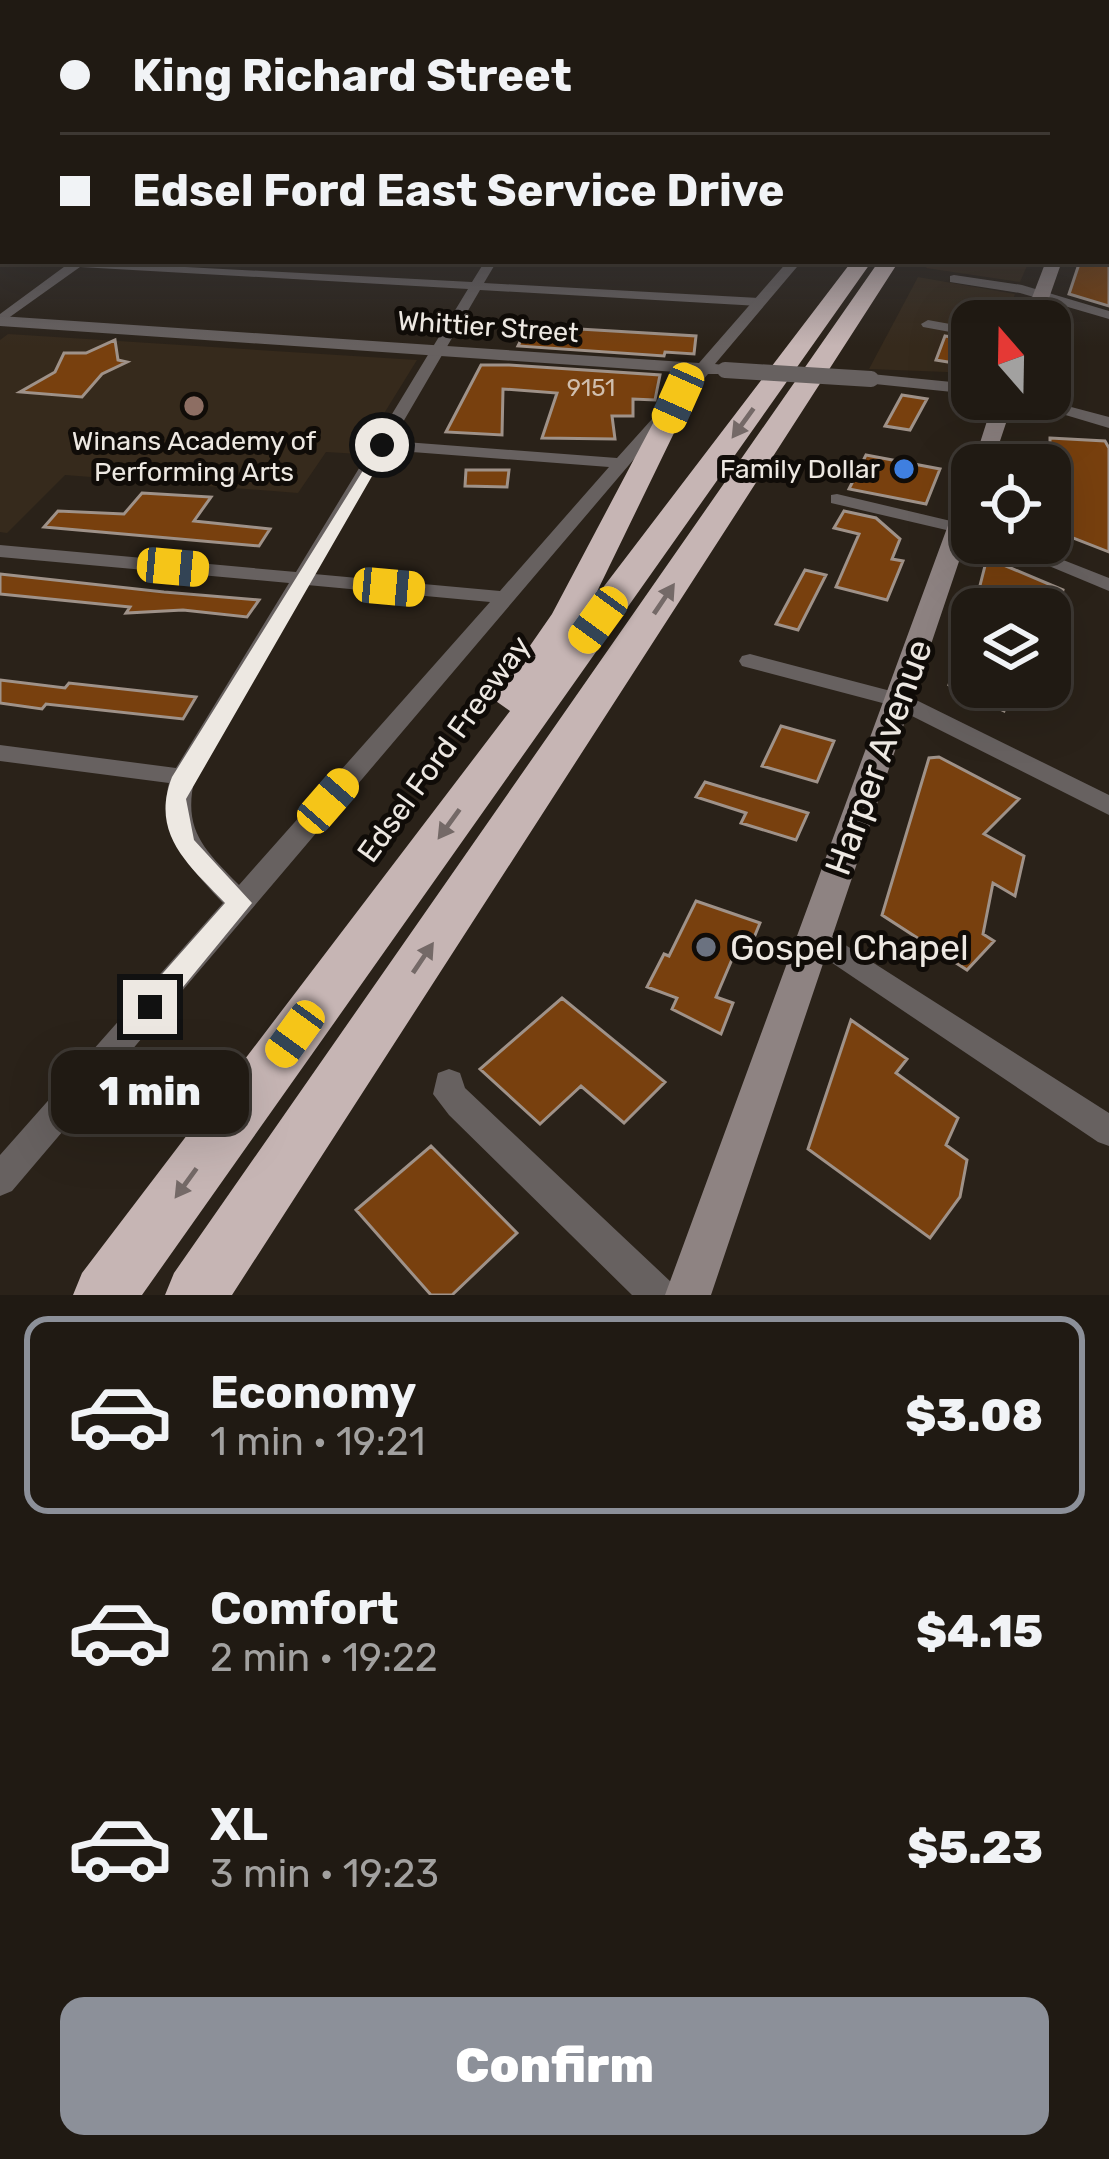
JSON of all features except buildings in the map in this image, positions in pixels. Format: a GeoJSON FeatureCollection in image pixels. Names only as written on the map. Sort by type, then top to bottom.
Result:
{"type":"FeatureCollection","features":[{"type":"Feature","properties":{"kind":"highway","name":"Edsel Ford Freeway"},"geometry":{"type":"LineString","coordinates":[[104,1295],[860,264]]}},
{"type":"Feature","properties":{"kind":"highway"},"geometry":{"type":"LineString","coordinates":[[196,1295],[887,264]]}},
{"type":"Feature","properties":{"kind":"highway"},"geometry":{"type":"LineString","coordinates":[[493,764],[488,736],[569,614],[678,398]]}},
{"type":"Feature","properties":{"kind":"main road"},"geometry":{"type":"LineString","coordinates":[[1040,300],[1053,264]]}},
{"type":"Feature","properties":{"kind":"main road","name":"Harper Avenue"},"geometry":{"type":"LineString","coordinates":[[688,1295],[898,700],[952,564]]}},
{"type":"Feature","properties":{"kind":"street"},"geometry":{"type":"LineString","coordinates":[[0,321],[76,264]]}},
{"type":"Feature","properties":{"kind":"street"},"geometry":{"type":"LineString","coordinates":[[112,264],[759,302]]}},
{"type":"Feature","properties":{"kind":"street"},"geometry":{"type":"LineString","coordinates":[[240,903],[184,844],[175,822],[175,799],[183,777],[488,264]]}},
{"type":"Feature","properties":{"kind":"street"},"geometry":{"type":"LineString","coordinates":[[0,1180],[792,264]]}},
{"type":"Feature","properties":{"kind":"street"},"geometry":{"type":"LineString","coordinates":[[954,278],[1042,295],[1109,315]]}},
{"type":"Feature","properties":{"kind":"street","name":"Whittier Street"},"geometry":{"type":"LineString","coordinates":[[0,321],[951,387]]}},
{"type":"Feature","properties":{"kind":"street"},"geometry":{"type":"LineString","coordinates":[[928,324],[951,328]]}},
{"type":"Feature","properties":{"kind":"street"},"geometry":{"type":"LineString","coordinates":[[1071,413],[1109,423]]}},
{"type":"Feature","properties":{"kind":"street"},"geometry":{"type":"LineString","coordinates":[[382,445],[620,463]]}},
{"type":"Feature","properties":{"kind":"street"},"geometry":{"type":"LineString","coordinates":[[837,499],[951,525]]}},
{"type":"Feature","properties":{"kind":"street"},"geometry":{"type":"LineString","coordinates":[[0,550],[503,597]]}},
{"type":"Feature","properties":{"kind":"street"},"geometry":{"type":"LineString","coordinates":[[1056,564],[1109,585]]}},
{"type":"Feature","properties":{"kind":"street"},"geometry":{"type":"LineString","coordinates":[[750,661],[898,700],[1109,806]]}},
{"type":"Feature","properties":{"kind":"street"},"geometry":{"type":"LineString","coordinates":[[0,753],[183,777]]}},
{"type":"Feature","properties":{"kind":"street"},"geometry":{"type":"LineString","coordinates":[[814,936],[1109,1131]]}},
{"type":"Feature","properties":{"kind":"street"},"geometry":{"type":"LineString","coordinates":[[449,1083],[449,1094],[658,1295]]}},
{"type":"Feature","properties":{"kind":"shaded area"},"geometry":{"type":"Polygon","coordinates":[[[929,264],[1028,264],[1020,282],[926,268],[929,264]]]}},
{"type":"Feature","properties":{"kind":"shaded area"},"geometry":{"type":"Polygon","coordinates":[[[918,277],[1015,294],[1013,300],[951,300],[951,372],[869,369],[918,277]]]}},
{"type":"Feature","properties":{"kind":"shaded area","name":"Winans Academy of Performing Arts"},"geometry":{"type":"Polygon","coordinates":[[[8,334],[417,360],[359,454],[326,452],[298,493],[65,475],[7,533],[0,532],[0,340],[8,334]]]}},
{"type":"Feature","properties":{"kind":"place","name":"Winans Academy of Performing Arts"},"geometry":{"type":"Point","coordinates":[194,406]}},
{"type":"Feature","properties":{"kind":"place","name":"Family Dollar"},"geometry":{"type":"Point","coordinates":[904,469]}},
{"type":"Feature","properties":{"kind":"place","name":"Gospel Chapel"},"geometry":{"type":"Point","coordinates":[706,947]}},
{"type":"Feature","properties":{"kind":"route"},"geometry":{"type":"LineString","coordinates":[[150,1007],[240,903],[184,844],[175,822],[175,799],[183,777],[382,445]]}}]}
